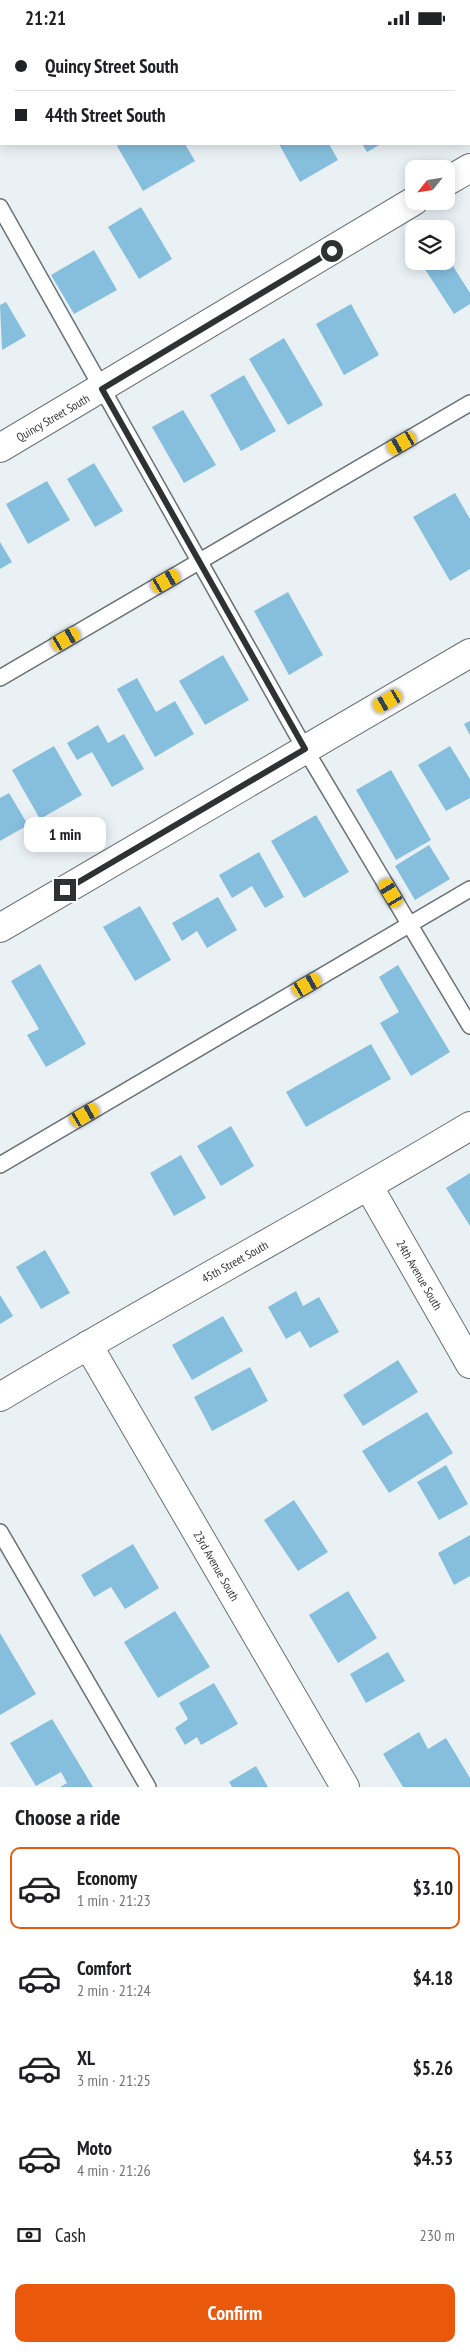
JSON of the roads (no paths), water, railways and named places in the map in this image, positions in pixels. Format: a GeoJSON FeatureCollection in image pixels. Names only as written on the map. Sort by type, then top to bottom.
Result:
{"type":"FeatureCollection","features":[{"type":"Feature","properties":{"kind":"street"},"geometry":{"type":"LineString","coordinates":[[455,177],[470,168]]}},
{"type":"Feature","properties":{"kind":"street","name":"Quincy Street South"},"geometry":{"type":"LineString","coordinates":[[0,448],[102,389],[405,206]]}},
{"type":"Feature","properties":{"kind":"street"},"geometry":{"type":"LineString","coordinates":[[0,928],[470,653]]}},
{"type":"Feature","properties":{"kind":"street","name":"45th Street South"},"geometry":{"type":"LineString","coordinates":[[0,1397],[88,1345],[369,1187],[470,1126]]}},
{"type":"Feature","properties":{"kind":"street","name":"24th Avenue South"},"geometry":{"type":"LineString","coordinates":[[369,1187],[470,1364]]}},
{"type":"Feature","properties":{"kind":"street","name":"23rd Avenue South"},"geometry":{"type":"LineString","coordinates":[[88,1345],[345,1787]]}},
{"type":"Feature","properties":{"kind":"lane"},"geometry":{"type":"LineString","coordinates":[[0,207],[305,749],[470,1026]]}},
{"type":"Feature","properties":{"kind":"lane"},"geometry":{"type":"LineString","coordinates":[[0,678],[470,403]]}},
{"type":"Feature","properties":{"kind":"lane"},"geometry":{"type":"LineString","coordinates":[[0,1165],[470,889]]}},
{"type":"Feature","properties":{"kind":"lane"},"geometry":{"type":"LineString","coordinates":[[0,1533],[148,1787]]}}]}
